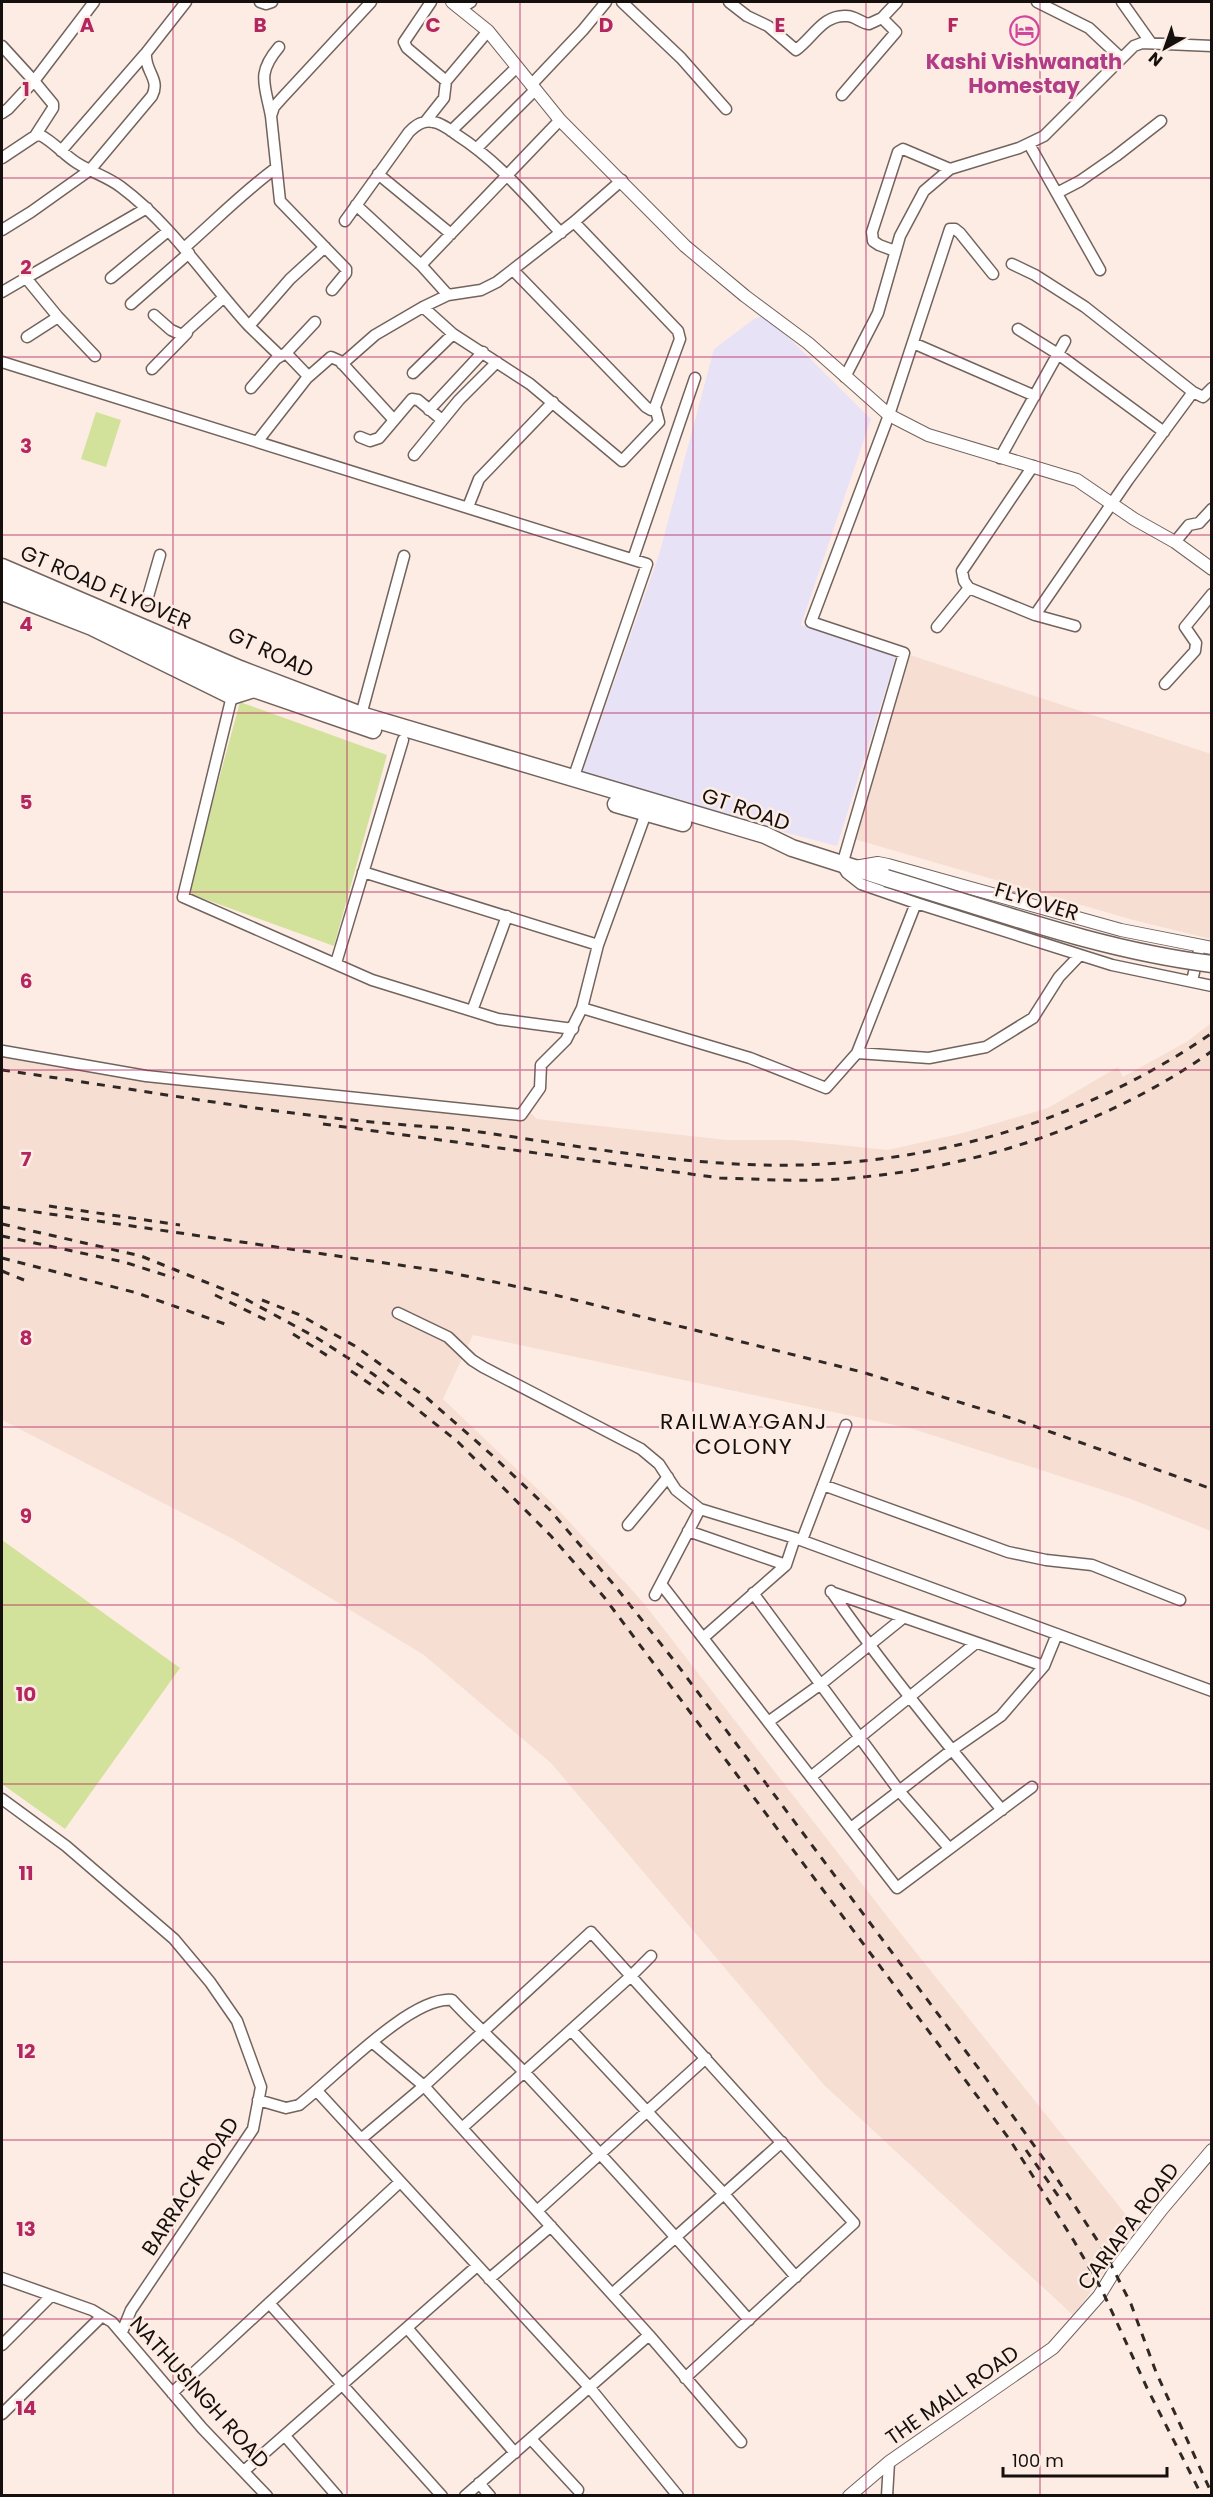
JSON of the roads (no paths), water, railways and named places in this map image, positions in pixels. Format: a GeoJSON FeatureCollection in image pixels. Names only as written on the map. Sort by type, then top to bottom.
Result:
{"type":"FeatureCollection","features":[{"type":"Feature","properties":{"kind":"main road","name":"GT ROAD"},"geometry":{"type":"LineString","coordinates":[[2,562],[242,662],[257,683]]}},
{"type":"Feature","properties":{"kind":"main road","name":"GT ROAD FLYOVER"},"geometry":{"type":"LineString","coordinates":[[2,567],[235,682]]}},
{"type":"Feature","properties":{"kind":"main road","name":"GT ROAD FLYOVER"},"geometry":{"type":"LineString","coordinates":[[2,581],[235,682],[257,683]]}},
{"type":"Feature","properties":{"kind":"main road"},"geometry":{"type":"LineString","coordinates":[[2,592],[235,682]]}},
{"type":"Feature","properties":{"kind":"main road","name":"GT ROAD"},"geometry":{"type":"LineString","coordinates":[[235,682],[257,683],[360,721],[404,740],[646,813],[765,847],[792,848]]}},
{"type":"Feature","properties":{"kind":"main road","name":"GT ROAD"},"geometry":{"type":"LineString","coordinates":[[360,721],[573,779],[765,835],[792,848]]}},
{"type":"Feature","properties":{"kind":"main road","name":"FLYOVER"},"geometry":{"type":"LineString","coordinates":[[792,848],[1078,937],[1212,964]]}},
{"type":"Feature","properties":{"kind":"street"},"geometry":{"type":"LineString","coordinates":[[2,113],[34,81],[94,2]]}},
{"type":"Feature","properties":{"kind":"street"},"geometry":{"type":"LineString","coordinates":[[61,151],[146,53],[186,2]]}},
{"type":"Feature","properties":{"kind":"street"},"geometry":{"type":"LineString","coordinates":[[260,2],[266,4],[272,2]]}},
{"type":"Feature","properties":{"kind":"street"},"geometry":{"type":"LineString","coordinates":[[271,116],[274,107],[371,2]]}},
{"type":"Feature","properties":{"kind":"street"},"geometry":{"type":"LineString","coordinates":[[431,2],[404,42],[407,48],[446,81]]}},
{"type":"Feature","properties":{"kind":"street"},"geometry":{"type":"LineString","coordinates":[[477,148],[533,88],[606,2]]}},
{"type":"Feature","properties":{"kind":"street"},"geometry":{"type":"LineString","coordinates":[[622,2],[681,58],[726,109]]}},
{"type":"Feature","properties":{"kind":"street"},"geometry":{"type":"LineString","coordinates":[[734,3],[747,16],[768,26],[796,50],[822,24],[836,16],[853,16],[869,24],[882,18],[897,2]]}},
{"type":"Feature","properties":{"kind":"street"},"geometry":{"type":"LineString","coordinates":[[1037,2],[1089,28],[1121,58]]}},
{"type":"Feature","properties":{"kind":"street"},"geometry":{"type":"LineString","coordinates":[[1122,2],[1151,44]]}},
{"type":"Feature","properties":{"kind":"street"},"geometry":{"type":"LineString","coordinates":[[461,4],[488,32],[560,120],[685,246],[745,296],[808,343],[889,416],[928,435],[1077,480],[1175,542],[1212,569]]}},
{"type":"Feature","properties":{"kind":"street"},"geometry":{"type":"LineString","coordinates":[[842,95],[896,32],[882,18]]}},
{"type":"Feature","properties":{"kind":"street"},"geometry":{"type":"LineString","coordinates":[[425,122],[444,98],[446,81],[488,32]]}},
{"type":"Feature","properties":{"kind":"street"},"geometry":{"type":"LineString","coordinates":[[845,377],[878,313],[900,236],[924,191],[950,169],[1029,144],[1056,126],[1134,46],[1151,44],[1212,46]]}},
{"type":"Feature","properties":{"kind":"street"},"geometry":{"type":"LineString","coordinates":[[2,46],[53,104],[53,108],[35,136],[2,158]]}},
{"type":"Feature","properties":{"kind":"street"},"geometry":{"type":"LineString","coordinates":[[279,47],[264,68],[264,75],[280,201],[346,269],[346,273],[332,290]]}},
{"type":"Feature","properties":{"kind":"street"},"geometry":{"type":"LineString","coordinates":[[2,230],[90,170],[156,88],[155,80],[145,62],[146,53]]}},
{"type":"Feature","properties":{"kind":"street"},"geometry":{"type":"LineString","coordinates":[[451,131],[517,67]]}},
{"type":"Feature","properties":{"kind":"street"},"geometry":{"type":"LineString","coordinates":[[421,265],[560,120]]}},
{"type":"Feature","properties":{"kind":"street"},"geometry":{"type":"LineString","coordinates":[[345,221],[409,132],[415,126],[425,122],[438,123],[477,148],[507,175],[561,233]]}},
{"type":"Feature","properties":{"kind":"street"},"geometry":{"type":"LineString","coordinates":[[1057,193],[1080,182],[1161,122]]}},
{"type":"Feature","properties":{"kind":"street"},"geometry":{"type":"LineString","coordinates":[[35,136],[45,137],[61,151],[90,170],[120,186],[147,208],[187,250],[223,298],[249,326],[308,376]]}},
{"type":"Feature","properties":{"kind":"street"},"geometry":{"type":"LineString","coordinates":[[1029,144],[1100,270]]}},
{"type":"Feature","properties":{"kind":"street"},"geometry":{"type":"LineString","coordinates":[[896,251],[873,241],[872,232],[897,152],[903,149],[950,169]]}},
{"type":"Feature","properties":{"kind":"street"},"geometry":{"type":"LineString","coordinates":[[131,304],[254,185],[276,168]]}},
{"type":"Feature","properties":{"kind":"street"},"geometry":{"type":"LineString","coordinates":[[378,174],[451,234]]}},
{"type":"Feature","properties":{"kind":"street"},"geometry":{"type":"LineString","coordinates":[[342,364],[375,335],[423,307],[448,296],[482,290],[497,282],[561,233],[622,180]]}},
{"type":"Feature","properties":{"kind":"street"},"geometry":{"type":"LineString","coordinates":[[356,205],[421,265],[448,296]]}},
{"type":"Feature","properties":{"kind":"street"},"geometry":{"type":"LineString","coordinates":[[2,292],[147,208]]}},
{"type":"Feature","properties":{"kind":"street"},"geometry":{"type":"LineString","coordinates":[[423,307],[453,334],[498,362],[553,402],[622,461],[659,422],[655,407],[680,339],[678,331],[574,222]]}},
{"type":"Feature","properties":{"kind":"street"},"geometry":{"type":"LineString","coordinates":[[993,274],[960,233],[955,229],[950,229],[889,416],[811,622],[904,653],[847,866],[848,873],[861,884],[1112,965],[1212,986]]}},
{"type":"Feature","properties":{"kind":"street"},"geometry":{"type":"LineString","coordinates":[[111,278],[168,231]]}},
{"type":"Feature","properties":{"kind":"street"},"geometry":{"type":"LineString","coordinates":[[249,326],[290,279],[325,247]]}},
{"type":"Feature","properties":{"kind":"street"},"geometry":{"type":"LineString","coordinates":[[1012,264],[1035,275],[1085,307],[1203,397]]}},
{"type":"Feature","properties":{"kind":"street"},"geometry":{"type":"LineString","coordinates":[[513,270],[646,408],[651,410],[655,407]]}},
{"type":"Feature","properties":{"kind":"street"},"geometry":{"type":"LineString","coordinates":[[26,278],[58,317],[95,356]]}},
{"type":"Feature","properties":{"kind":"street"},"geometry":{"type":"LineString","coordinates":[[152,369],[223,298]]}},
{"type":"Feature","properties":{"kind":"street"},"geometry":{"type":"LineString","coordinates":[[154,315],[178,334],[187,332]]}},
{"type":"Feature","properties":{"kind":"street"},"geometry":{"type":"LineString","coordinates":[[27,337],[58,317]]}},
{"type":"Feature","properties":{"kind":"street"},"geometry":{"type":"LineString","coordinates":[[251,388],[315,322]]}},
{"type":"Feature","properties":{"kind":"street"},"geometry":{"type":"LineString","coordinates":[[1018,328],[1058,354],[1164,432]]}},
{"type":"Feature","properties":{"kind":"street"},"geometry":{"type":"LineString","coordinates":[[413,373],[453,334]]}},
{"type":"Feature","properties":{"kind":"street"},"geometry":{"type":"LineString","coordinates":[[1000,458],[1065,341]]}},
{"type":"Feature","properties":{"kind":"street"},"geometry":{"type":"LineString","coordinates":[[913,343],[1035,396]]}},
{"type":"Feature","properties":{"kind":"street"},"geometry":{"type":"LineString","coordinates":[[429,410],[483,352]]}},
{"type":"Feature","properties":{"kind":"street"},"geometry":{"type":"LineString","coordinates":[[257,442],[308,376],[331,357],[342,364],[394,420]]}},
{"type":"Feature","properties":{"kind":"street"},"geometry":{"type":"LineString","coordinates":[[2,362],[647,564],[573,779]]}},
{"type":"Feature","properties":{"kind":"street"},"geometry":{"type":"LineString","coordinates":[[414,455],[442,420],[498,362]]}},
{"type":"Feature","properties":{"kind":"street"},"geometry":{"type":"LineString","coordinates":[[633,559],[695,378]]}},
{"type":"Feature","properties":{"kind":"street"},"geometry":{"type":"LineString","coordinates":[[1035,615],[1164,432],[1212,388]]}},
{"type":"Feature","properties":{"kind":"street"},"geometry":{"type":"LineString","coordinates":[[360,437],[370,441],[379,438],[412,399],[416,399],[442,420]]}},
{"type":"Feature","properties":{"kind":"street"},"geometry":{"type":"LineString","coordinates":[[468,507],[479,479],[553,402]]}},
{"type":"Feature","properties":{"kind":"street"},"geometry":{"type":"LineString","coordinates":[[1033,466],[962,571],[964,581],[969,588],[1035,615],[1075,626]]}},
{"type":"Feature","properties":{"kind":"street"},"geometry":{"type":"LineString","coordinates":[[1175,542],[1188,525],[1199,523],[1212,509]]}},
{"type":"Feature","properties":{"kind":"street"},"geometry":{"type":"LineString","coordinates":[[147,600],[160,555]]}},
{"type":"Feature","properties":{"kind":"street"},"geometry":{"type":"LineString","coordinates":[[360,721],[404,556]]}},
{"type":"Feature","properties":{"kind":"street"},"geometry":{"type":"LineString","coordinates":[[937,627],[969,588]]}},
{"type":"Feature","properties":{"kind":"street"},"geometry":{"type":"LineString","coordinates":[[1165,684],[1195,651],[1196,643],[1185,627],[1212,594]]}},
{"type":"Feature","properties":{"kind":"street"},"geometry":{"type":"LineString","coordinates":[[235,682],[183,897],[372,980],[498,1019],[573,1029]]}},
{"type":"Feature","properties":{"kind":"street"},"geometry":{"type":"LineString","coordinates":[[336,963],[404,740]]}},
{"type":"Feature","properties":{"kind":"street"},"geometry":{"type":"LineString","coordinates":[[3,1051],[147,1076],[521,1115],[540,1089],[541,1065],[566,1040],[582,1008],[598,945],[646,813]]}},
{"type":"Feature","properties":{"kind":"street"},"geometry":{"type":"LineString","coordinates":[[847,866],[878,863],[888,865],[1143,935],[1206,947],[1192,981]]}},
{"type":"Feature","properties":{"kind":"street"},"geometry":{"type":"LineString","coordinates":[[363,872],[598,945]]}},
{"type":"Feature","properties":{"kind":"street"},"geometry":{"type":"LineString","coordinates":[[582,1008],[750,1058],[826,1088],[857,1053],[916,903]]}},
{"type":"Feature","properties":{"kind":"street"},"geometry":{"type":"LineString","coordinates":[[472,1011],[507,916]]}},
{"type":"Feature","properties":{"kind":"street"},"geometry":{"type":"LineString","coordinates":[[857,1053],[929,1058],[986,1047],[1033,1018],[1059,977],[1080,955]]}},
{"type":"Feature","properties":{"kind":"street"},"geometry":{"type":"LineString","coordinates":[[398,1313],[442,1333],[483,1366],[641,1449],[655,1459],[676,1490],[700,1509],[799,1539],[1212,1691]]}},
{"type":"Feature","properties":{"kind":"street"},"geometry":{"type":"LineString","coordinates":[[703,1638],[786,1565],[823,1485],[846,1425]]}},
{"type":"Feature","properties":{"kind":"street"},"geometry":{"type":"LineString","coordinates":[[628,1526],[668,1477]]}},
{"type":"Feature","properties":{"kind":"street"},"geometry":{"type":"LineString","coordinates":[[823,1485],[1008,1552],[1046,1560],[1092,1565],[1180,1600]]}},
{"type":"Feature","properties":{"kind":"street"},"geometry":{"type":"LineString","coordinates":[[655,1595],[700,1509]]}},
{"type":"Feature","properties":{"kind":"street"},"geometry":{"type":"LineString","coordinates":[[688,1531],[786,1565]]}},
{"type":"Feature","properties":{"kind":"street"},"geometry":{"type":"LineString","coordinates":[[662,1584],[897,1888],[1032,1787]]}},
{"type":"Feature","properties":{"kind":"street"},"geometry":{"type":"LineString","coordinates":[[1002,1810],[868,1646],[831,1592],[1044,1666]]}},
{"type":"Feature","properties":{"kind":"street"},"geometry":{"type":"LineString","coordinates":[[753,1593],[900,1792],[949,1848]]}},
{"type":"Feature","properties":{"kind":"street"},"geometry":{"type":"LineString","coordinates":[[768,1722],[821,1684],[903,1618]]}},
{"type":"Feature","properties":{"kind":"street"},"geometry":{"type":"LineString","coordinates":[[851,1828],[952,1750],[1001,1716],[1044,1666],[1057,1634]]}},
{"type":"Feature","properties":{"kind":"street"},"geometry":{"type":"LineString","coordinates":[[812,1776],[976,1643]]}},
{"type":"Feature","properties":{"kind":"street","name":"BARRACK ROAD"},"geometry":{"type":"LineString","coordinates":[[2,1799],[66,1846],[174,1939],[210,1982],[237,2021],[261,2087],[253,2129],[131,2310],[122,2332]]}},
{"type":"Feature","properties":{"kind":"street"},"geometry":{"type":"LineString","coordinates":[[361,2139],[424,2086],[591,1932],[855,2223],[685,2378]]}},
{"type":"Feature","properties":{"kind":"street"},"geometry":{"type":"LineString","coordinates":[[462,2128],[651,1956]]}},
{"type":"Feature","properties":{"kind":"street"},"geometry":{"type":"LineString","coordinates":[[258,2100],[286,2108],[299,2105],[402,2019],[441,1999],[452,2000],[482,2033],[525,2073],[676,2236],[749,2320]]}},
{"type":"Feature","properties":{"kind":"street"},"geometry":{"type":"LineString","coordinates":[[571,2030],[724,2194],[796,2277]]}},
{"type":"Feature","properties":{"kind":"street"},"geometry":{"type":"LineString","coordinates":[[372,2042],[424,2086],[649,2335],[741,2442]]}},
{"type":"Feature","properties":{"kind":"street"},"geometry":{"type":"LineString","coordinates":[[537,2211],[706,2058]]}},
{"type":"Feature","properties":{"kind":"street"},"geometry":{"type":"LineString","coordinates":[[317,2091],[590,2388],[678,2496]]}},
{"type":"Feature","properties":{"kind":"street"},"geometry":{"type":"LineString","coordinates":[[612,2294],[782,2142]]}},
{"type":"Feature","properties":{"kind":"street","name":"CARIAPA ROAD"},"geometry":{"type":"LineString","coordinates":[[1076,2325],[1162,2209],[1212,2151]]}},
{"type":"Feature","properties":{"kind":"street"},"geometry":{"type":"LineString","coordinates":[[172,2393],[400,2182]]}},
{"type":"Feature","properties":{"kind":"street"},"geometry":{"type":"LineString","coordinates":[[489,2279],[551,2226]]}},
{"type":"Feature","properties":{"kind":"street"},"geometry":{"type":"LineString","coordinates":[[244,2471],[477,2266]]}},
{"type":"Feature","properties":{"kind":"street","name":"NATHUSINGH ROAD"},"geometry":{"type":"LineString","coordinates":[[2,2278],[102,2316],[122,2332],[202,2428],[267,2496]]}},
{"type":"Feature","properties":{"kind":"street"},"geometry":{"type":"LineString","coordinates":[[2,2345],[51,2296]]}},
{"type":"Feature","properties":{"kind":"street"},"geometry":{"type":"LineString","coordinates":[[269,2304],[442,2496]]}},
{"type":"Feature","properties":{"kind":"street"},"geometry":{"type":"LineString","coordinates":[[2,2414],[102,2316]]}},
{"type":"Feature","properties":{"kind":"street","name":"THE MALL ROAD"},"geometry":{"type":"LineString","coordinates":[[849,2496],[889,2462],[1053,2348],[1076,2325]]}},
{"type":"Feature","properties":{"kind":"street"},"geometry":{"type":"LineString","coordinates":[[408,2329],[514,2453]]}},
{"type":"Feature","properties":{"kind":"street"},"geometry":{"type":"LineString","coordinates":[[465,2496],[649,2335]]}},
{"type":"Feature","properties":{"kind":"street"},"geometry":{"type":"LineString","coordinates":[[285,2436],[337,2496]]}},
{"type":"Feature","properties":{"kind":"street"},"geometry":{"type":"LineString","coordinates":[[531,2439],[578,2490]]}},
{"type":"Feature","properties":{"kind":"street"},"geometry":{"type":"LineString","coordinates":[[887,2496],[889,2462]]}},
{"type":"Feature","properties":{"kind":"street"},"geometry":{"type":"LineString","coordinates":[[479,2483],[490,2496]]}},
{"type":"Feature","properties":{"kind":"railway"},"geometry":{"type":"LineString","coordinates":[[2,1070],[339,1119],[451,1128],[687,1160],[786,1165],[851,1162],[915,1154],[978,1140],[1039,1121],[1099,1097],[1157,1068],[1212,1033]]}},
{"type":"Feature","properties":{"kind":"railway"},"geometry":{"type":"LineString","coordinates":[[323,1124],[720,1178],[839,1179],[938,1166],[986,1155],[1034,1140],[1082,1123],[1127,1102],[1171,1078],[1212,1051]]}},
{"type":"Feature","properties":{"kind":"railway"},"geometry":{"type":"LineString","coordinates":[[49,1206],[180,1225]]}},
{"type":"Feature","properties":{"kind":"railway"},"geometry":{"type":"LineString","coordinates":[[2,1207],[447,1272],[547,1293],[862,1372],[1014,1419],[1212,1489]]}},
{"type":"Feature","properties":{"kind":"railway"},"geometry":{"type":"LineString","coordinates":[[2,1224],[141,1256],[240,1296],[317,1338],[373,1374],[458,1442],[551,1536],[604,1597],[1010,2140],[1102,2290],[1147,2388],[1202,2496]]}},
{"type":"Feature","properties":{"kind":"railway"},"geometry":{"type":"LineString","coordinates":[[2,1236],[124,1262],[174,1278]]}},
{"type":"Feature","properties":{"kind":"railway"},"geometry":{"type":"LineString","coordinates":[[2,1258],[137,1293],[225,1324]]}},
{"type":"Feature","properties":{"kind":"railway"},"geometry":{"type":"LineString","coordinates":[[2,1271],[24,1280]]}},
{"type":"Feature","properties":{"kind":"railway"},"geometry":{"type":"LineString","coordinates":[[215,1295],[266,1320]]}},
{"type":"Feature","properties":{"kind":"railway"},"geometry":{"type":"LineString","coordinates":[[262,1300],[300,1315],[355,1346],[427,1398],[550,1510],[615,1586],[676,1663],[1048,2165],[1103,2249],[1131,2304],[1156,2372],[1212,2494]]}},
{"type":"Feature","properties":{"kind":"railway"},"geometry":{"type":"LineString","coordinates":[[293,1334],[331,1358]]}},
{"type":"Feature","properties":{"kind":"railway"},"geometry":{"type":"LineString","coordinates":[[351,1371],[386,1395]]}},
{"type":"Feature","properties":{"kind":"railway"},"geometry":{"type":"LineString","coordinates":[[1026,2150],[1059,2197]]}},
{"type":"Feature","properties":{"kind":"place","name":"Kashi Vishwanath Homestay"},"geometry":{"type":"Point","coordinates":[1024,30]}},
{"type":"Feature","properties":{"kind":"district","name":"RAILWAYGANJ COLONY"},"geometry":{"type":"Point","coordinates":[744,1434]}}]}
